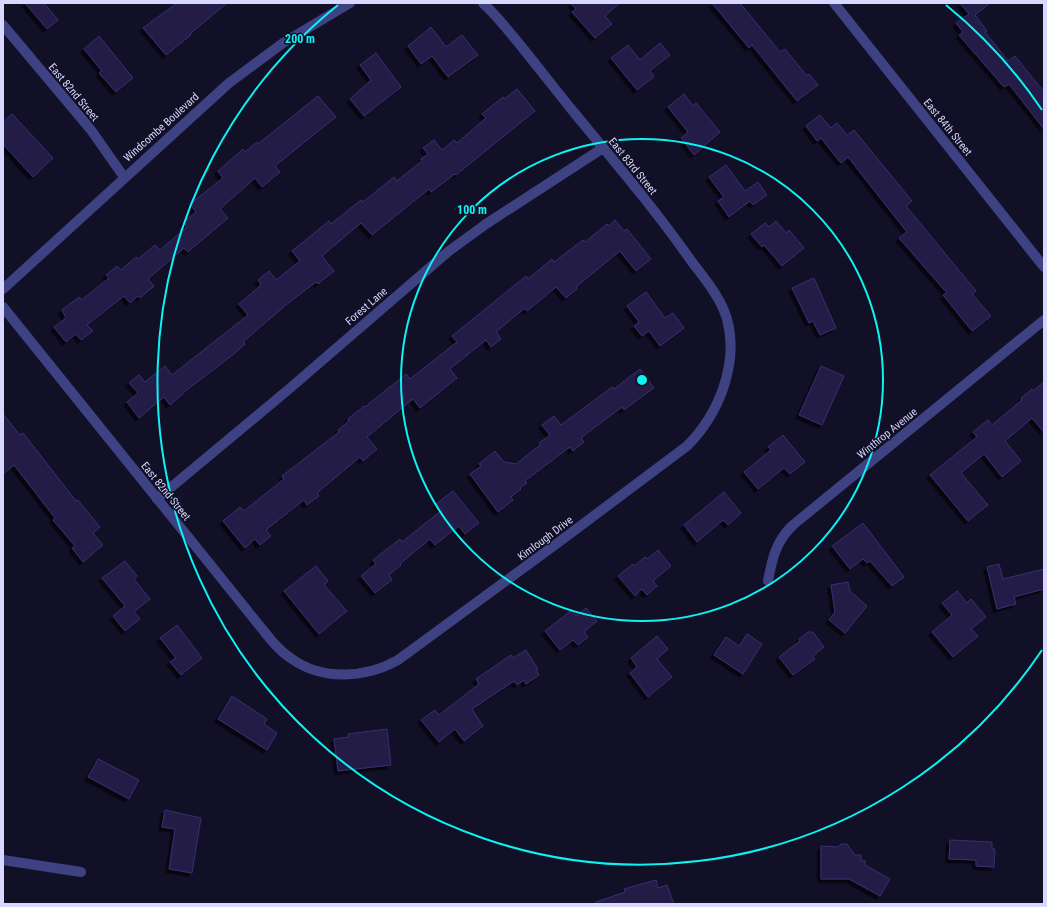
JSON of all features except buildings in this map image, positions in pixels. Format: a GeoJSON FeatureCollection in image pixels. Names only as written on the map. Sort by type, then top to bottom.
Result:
{"type":"FeatureCollection","features":[{"type":"Feature","properties":{"kind":"street","name":"Windcombe Boulevard"},"geometry":{"type":"LineString","coordinates":[[3,289],[124,177],[246,69],[283,42],[350,3]]}},
{"type":"Feature","properties":{"kind":"street","name":"East 83rd Street"},"geometry":{"type":"LineString","coordinates":[[483,3],[513,36],[671,232],[714,292],[724,311],[729,326],[730,360]]}},
{"type":"Feature","properties":{"kind":"street","name":"East 84th Street"},"geometry":{"type":"LineString","coordinates":[[834,3],[1044,267]]}},
{"type":"Feature","properties":{"kind":"street","name":"East 82nd Street"},"geometry":{"type":"LineString","coordinates":[[3,24],[92,130],[124,177]]}},
{"type":"Feature","properties":{"kind":"street","name":"Forest Lane"},"geometry":{"type":"LineString","coordinates":[[157,499],[294,384],[437,260],[486,224],[603,148]]}},
{"type":"Feature","properties":{"kind":"street","name":"East 82nd Street"},"geometry":{"type":"LineString","coordinates":[[3,307],[270,640],[291,659],[325,672]]}},
{"type":"Feature","properties":{"kind":"street","name":"Winthrop Avenue"},"geometry":{"type":"LineString","coordinates":[[768,581],[773,554],[777,546],[793,525],[1044,320]]}},
{"type":"Feature","properties":{"kind":"street","name":"Kimlough Drive"},"geometry":{"type":"LineString","coordinates":[[325,672],[347,675],[363,673],[384,667],[398,660],[671,458],[692,440],[708,420],[723,389],[730,360]]}},
{"type":"Feature","properties":{"kind":"street"},"geometry":{"type":"LineString","coordinates":[[3,860],[81,872]]}}]}
